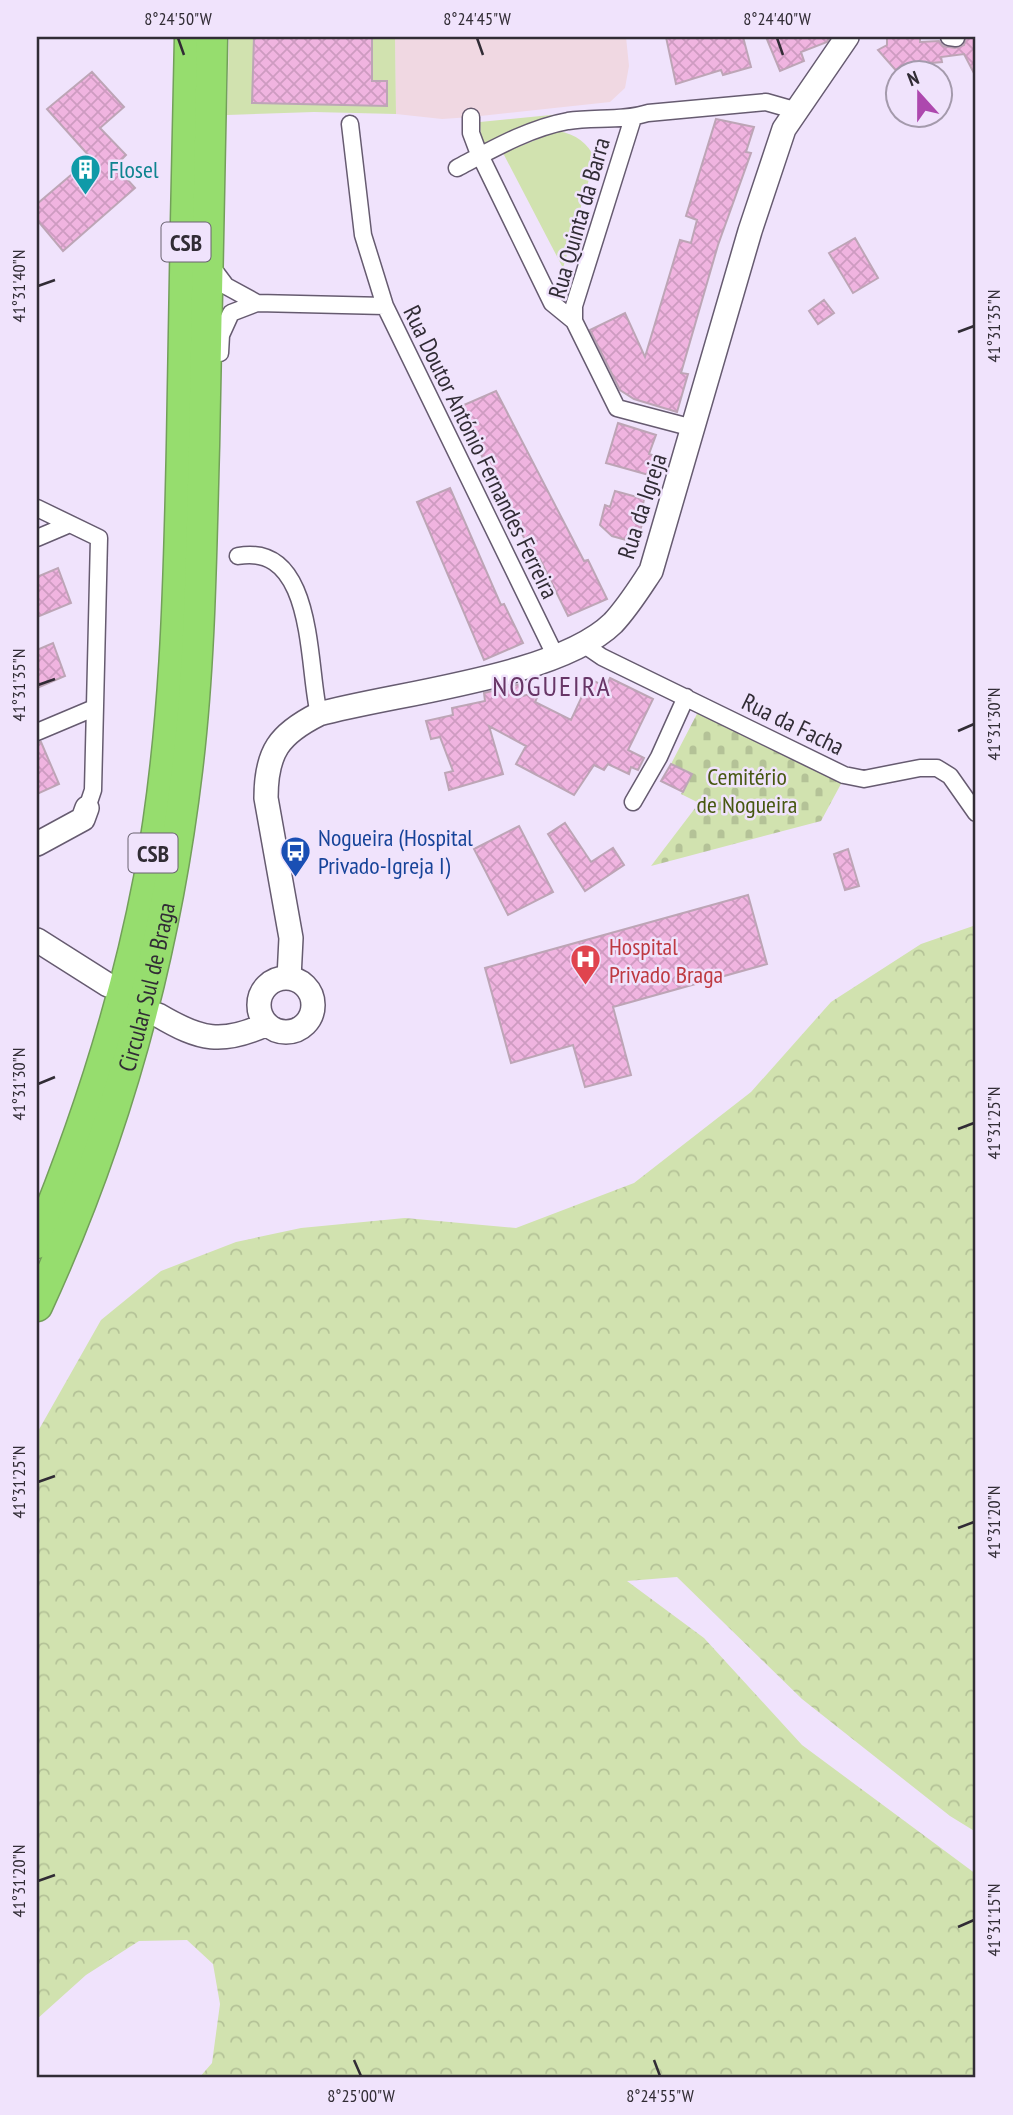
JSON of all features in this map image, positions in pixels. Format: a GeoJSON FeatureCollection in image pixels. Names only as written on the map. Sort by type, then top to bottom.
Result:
{"type":"FeatureCollection","features":[{"type":"Feature","properties":{"kind":"highway","name":"CSB"},"geometry":{"type":"LineString","coordinates":[[190,37],[196,441]]}},
{"type":"Feature","properties":{"kind":"highway","name":"CSB"},"geometry":{"type":"LineString","coordinates":[[196,441],[207,260],[212,37]]}},
{"type":"Feature","properties":{"kind":"highway","name":"Circular Sul de Braga"},"geometry":{"type":"LineString","coordinates":[[37,1243],[99,1079],[129,973],[149,878],[166,761],[196,441]]}},
{"type":"Feature","properties":{"kind":"highway","name":"Circular Sul de Braga"},"geometry":{"type":"LineString","coordinates":[[37,1306],[111,1123],[167,899],[192,722],[199,625],[196,441]]}},
{"type":"Feature","properties":{"kind":"street","name":"Rua da Igreja"},"geometry":{"type":"LineString","coordinates":[[289,978],[291,938],[266,798],[266,778],[280,739],[296,726],[319,714],[556,657],[583,644],[611,624],[651,571],[770,170],[794,110],[847,37]]}},
{"type":"Feature","properties":{"kind":"street","name":"Rua Quinta da Barra"},"geometry":{"type":"LineString","coordinates":[[693,428],[617,408],[575,321],[574,306],[632,118],[648,113],[766,103],[794,110]]}},
{"type":"Feature","properties":{"kind":"street"},"geometry":{"type":"LineString","coordinates":[[457,168],[524,135],[565,121],[615,116],[632,118]]}},
{"type":"Feature","properties":{"kind":"street"},"geometry":{"type":"LineString","coordinates":[[471,117],[471,133],[480,156],[552,303],[575,321]]}},
{"type":"Feature","properties":{"kind":"street"},"geometry":{"type":"LineString","coordinates":[[350,124],[363,235],[386,306]]}},
{"type":"Feature","properties":{"kind":"street","name":"Rua Doutor António Fernandes Ferreira"},"geometry":{"type":"LineString","coordinates":[[207,260],[226,286],[257,303]]}},
{"type":"Feature","properties":{"kind":"street","name":"Rua Doutor António Fernandes Ferreira"},"geometry":{"type":"LineString","coordinates":[[196,441],[217,400],[221,335],[231,313],[257,303],[386,306],[556,657]]}},
{"type":"Feature","properties":{"kind":"street"},"geometry":{"type":"LineString","coordinates":[[37,508],[99,538],[93,790],[83,819],[37,844]]}},
{"type":"Feature","properties":{"kind":"street"},"geometry":{"type":"LineString","coordinates":[[37,538],[70,524]]}},
{"type":"Feature","properties":{"kind":"street"},"geometry":{"type":"LineString","coordinates":[[238,556],[253,553],[266,556],[284,572],[301,600],[310,634],[319,714]]}},
{"type":"Feature","properties":{"kind":"street","name":"Rua da Facha"},"geometry":{"type":"LineString","coordinates":[[583,644],[601,657],[844,775],[864,779],[920,768],[937,768],[950,776],[976,813]]}},
{"type":"Feature","properties":{"kind":"street"},"geometry":{"type":"LineString","coordinates":[[633,802],[659,757],[686,696]]}},
{"type":"Feature","properties":{"kind":"street"},"geometry":{"type":"LineString","coordinates":[[37,732],[94,708]]}},
{"type":"Feature","properties":{"kind":"street"},"geometry":{"type":"LineString","coordinates":[[39,945],[108,985]]}},
{"type":"Feature","properties":{"kind":"street"},"geometry":{"type":"LineString","coordinates":[[289,978],[301,983],[311,995],[313,1004],[308,1021],[293,1031],[275,1029],[267,1024],[259,1010],[262,993],[273,981],[289,978]]}},
{"type":"Feature","properties":{"kind":"street"},"geometry":{"type":"LineString","coordinates":[[158,1015],[178,1027],[213,1039],[241,1036],[267,1024]]}},
{"type":"Feature","properties":{"kind":"shaded area"},"geometry":{"type":"Polygon","coordinates":[[[395,37],[626,37],[629,66],[625,88],[610,102],[442,119],[396,114],[395,37]]]}},
{"type":"Feature","properties":{"kind":"green space"},"geometry":{"type":"Polygon","coordinates":[[[229,37],[395,37],[396,114],[314,112],[227,115],[229,37]]]}},
{"type":"Feature","properties":{"kind":"green space"},"geometry":{"type":"Polygon","coordinates":[[[561,114],[526,126],[486,145],[481,142],[480,122],[561,114]]]}},
{"type":"Feature","properties":{"kind":"green space"},"geometry":{"type":"Polygon","coordinates":[[[558,131],[581,140],[595,159],[563,268],[503,153],[558,131]]]}},
{"type":"Feature","properties":{"kind":"green space","name":"Cemitério de Nogueira"},"geometry":{"type":"Polygon","coordinates":[[[700,708],[842,782],[821,821],[651,866],[699,803],[681,794],[692,774],[671,764],[700,708]]]}},
{"type":"Feature","properties":{"kind":"green space"},"geometry":{"type":"Polygon","coordinates":[[[976,925],[976,1832],[950,1816],[802,1699],[677,1577],[627,1581],[704,1638],[802,1745],[976,1874],[976,2078],[199,2078],[212,2063],[220,2004],[213,1964],[187,1940],[139,1941],[86,1975],[37,2019],[37,1433],[101,1320],[161,1271],[236,1242],[301,1228],[405,1218],[516,1228],[634,1183],[751,1092],[831,1002],[921,944],[976,925]]]}},
{"type":"Feature","properties":{"kind":"building"},"geometry":{"type":"Polygon","coordinates":[[[254,37],[372,37],[372,81],[387,81],[387,106],[252,103],[254,37]]]}},
{"type":"Feature","properties":{"kind":"building"},"geometry":{"type":"Polygon","coordinates":[[[666,37],[743,37],[751,67],[723,75],[721,70],[676,84],[666,37]]]}},
{"type":"Feature","properties":{"kind":"building"},"geometry":{"type":"Polygon","coordinates":[[[766,37],[830,37],[827,42],[801,52],[804,61],[780,71],[766,37]]]}},
{"type":"Feature","properties":{"kind":"building"},"geometry":{"type":"Polygon","coordinates":[[[887,37],[920,37],[920,42],[939,41],[943,46],[955,48],[964,45],[966,37],[976,37],[976,77],[964,54],[941,57],[942,60],[887,60],[878,50],[887,45],[887,37]]]}},
{"type":"Feature","properties":{"kind":"building","name":"Flosel"},"geometry":{"type":"Polygon","coordinates":[[[92,72],[124,107],[100,128],[126,155],[115,166],[135,188],[63,251],[37,220],[37,204],[91,158],[47,109],[92,72]]]}},
{"type":"Feature","properties":{"kind":"building"},"geometry":{"type":"Polygon","coordinates":[[[716,119],[754,127],[746,152],[751,153],[718,245],[681,373],[688,374],[677,412],[634,399],[620,390],[590,330],[625,313],[645,357],[680,240],[691,243],[697,220],[686,216],[716,119]]]}},
{"type":"Feature","properties":{"kind":"building"},"geometry":{"type":"Polygon","coordinates":[[[855,238],[878,278],[853,293],[829,253],[855,238]]]}},
{"type":"Feature","properties":{"kind":"building"},"geometry":{"type":"Polygon","coordinates":[[[824,300],[834,313],[818,324],[809,311],[824,300]]]}},
{"type":"Feature","properties":{"kind":"building"},"geometry":{"type":"Polygon","coordinates":[[[496,391],[584,561],[588,560],[607,599],[568,616],[540,559],[536,561],[457,408],[496,391]]]}},
{"type":"Feature","properties":{"kind":"building"},"geometry":{"type":"Polygon","coordinates":[[[618,423],[656,435],[649,454],[661,458],[656,477],[606,463],[618,423]]]}},
{"type":"Feature","properties":{"kind":"building"},"geometry":{"type":"Polygon","coordinates":[[[450,488],[501,605],[504,604],[523,643],[484,660],[417,502],[450,488]]]}},
{"type":"Feature","properties":{"kind":"building"},"geometry":{"type":"Polygon","coordinates":[[[615,491],[644,499],[641,516],[644,516],[637,543],[612,536],[600,525],[605,505],[610,507],[615,491]]]}},
{"type":"Feature","properties":{"kind":"building"},"geometry":{"type":"Polygon","coordinates":[[[58,568],[71,603],[37,617],[37,577],[58,568]]]}},
{"type":"Feature","properties":{"kind":"building"},"geometry":{"type":"Polygon","coordinates":[[[53,643],[65,676],[37,688],[37,650],[53,643]]]}},
{"type":"Feature","properties":{"kind":"building"},"geometry":{"type":"Polygon","coordinates":[[[610,678],[653,699],[628,750],[644,758],[638,770],[631,767],[629,774],[608,764],[604,770],[594,765],[574,795],[516,764],[526,746],[489,726],[503,774],[449,790],[445,773],[453,771],[440,737],[431,739],[426,721],[453,715],[452,708],[485,701],[484,693],[520,684],[523,696],[540,691],[535,702],[571,720],[590,679],[606,687],[610,678]]]}},
{"type":"Feature","properties":{"kind":"building"},"geometry":{"type":"Polygon","coordinates":[[[37,742],[41,742],[59,784],[37,794],[37,742]]]}},
{"type":"Feature","properties":{"kind":"building"},"geometry":{"type":"Polygon","coordinates":[[[671,764],[692,774],[683,792],[661,781],[671,764]]]}},
{"type":"Feature","properties":{"kind":"building"},"geometry":{"type":"Polygon","coordinates":[[[565,823],[591,862],[613,848],[624,865],[585,891],[548,834],[565,823]]]}},
{"type":"Feature","properties":{"kind":"building"},"geometry":{"type":"Polygon","coordinates":[[[519,826],[553,892],[508,915],[474,849],[519,826]]]}},
{"type":"Feature","properties":{"kind":"building"},"geometry":{"type":"Polygon","coordinates":[[[848,849],[859,886],[845,890],[834,854],[848,849]]]}},
{"type":"Feature","properties":{"kind":"building","name":"Hospital Privado Braga"},"geometry":{"type":"Polygon","coordinates":[[[748,895],[767,964],[613,1007],[631,1075],[585,1087],[573,1045],[511,1063],[485,968],[748,895]]]}},
{"type":"Feature","properties":{"kind":"place","name":"Flosel"},"geometry":{"type":"Point","coordinates":[86,196]}},
{"type":"Feature","properties":{"kind":"place","name":"Nogueira (Hospital Privado-Igreja I)"},"geometry":{"type":"Point","coordinates":[295,878]}},
{"type":"Feature","properties":{"kind":"place","name":"Hospital Privado Braga"},"geometry":{"type":"Point","coordinates":[586,987]}},
{"type":"Feature","properties":{"kind":"district","name":"NOGUEIRA"},"geometry":{"type":"Point","coordinates":[552,685]}}]}
